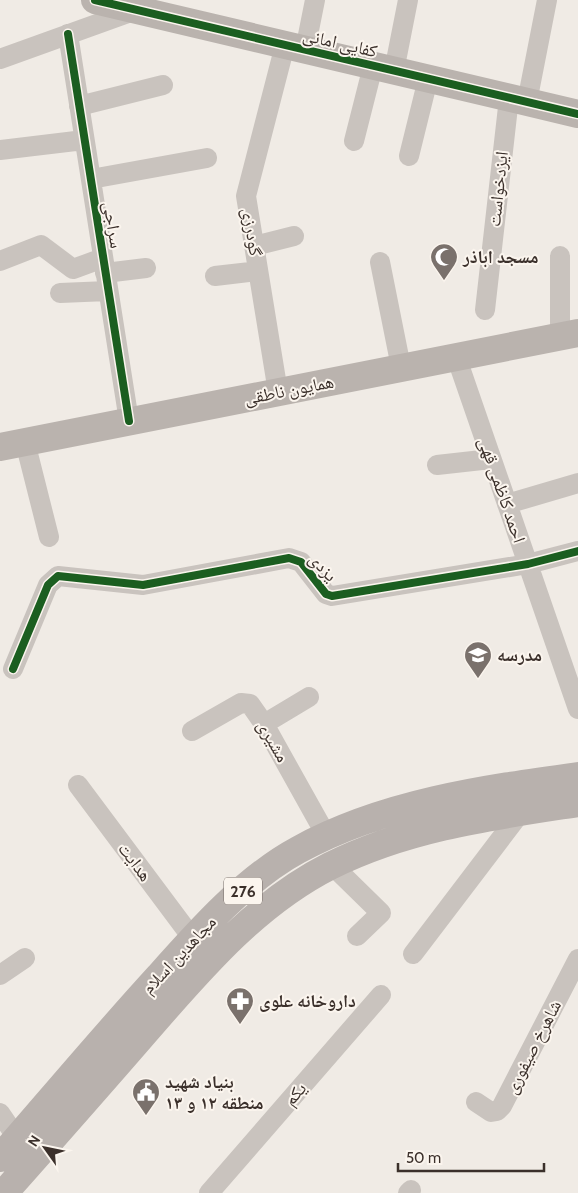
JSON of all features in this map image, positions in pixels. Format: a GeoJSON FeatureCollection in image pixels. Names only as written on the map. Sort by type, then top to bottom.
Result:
{"type":"FeatureCollection","features":[{"type":"Feature","properties":{"kind":"main road","name":"کفایی امانی"},"geometry":{"type":"LineString","coordinates":[[95,0],[136,10],[164,8],[295,47],[578,114]]}},
{"type":"Feature","properties":{"kind":"main road","name":"همایون ناطقی"},"geometry":{"type":"LineString","coordinates":[[12,444],[569,334]]}},
{"type":"Feature","properties":{"kind":"main road","name":"مجاهدین اسلام"},"geometry":{"type":"LineString","coordinates":[[8,1148],[192,939],[268,869],[297,850],[326,836],[388,813],[462,795],[578,776]]}},
{"type":"Feature","properties":{"kind":"main road","name":"مجاهدین اسلام"},"geometry":{"type":"LineString","coordinates":[[4,1193],[200,970],[248,922],[311,876],[332,865],[436,826],[578,803]]}},
{"type":"Feature","properties":{"kind":"street","name":"گودرزی"},"geometry":{"type":"LineString","coordinates":[[278,392],[246,196],[295,47],[314,0]]}},
{"type":"Feature","properties":{"kind":"street"},"geometry":{"type":"LineString","coordinates":[[354,141],[408,0]]}},
{"type":"Feature","properties":{"kind":"street","name":"ایزدخواست"},"geometry":{"type":"LineString","coordinates":[[485,310],[518,100],[547,0]]}},
{"type":"Feature","properties":{"kind":"street"},"geometry":{"type":"LineString","coordinates":[[0,59],[136,10]]}},
{"type":"Feature","properties":{"kind":"street","name":"سراجی"},"geometry":{"type":"LineString","coordinates":[[68,34],[129,421]]}},
{"type":"Feature","properties":{"kind":"street"},"geometry":{"type":"LineString","coordinates":[[409,156],[428,78]]}},
{"type":"Feature","properties":{"kind":"street"},"geometry":{"type":"LineString","coordinates":[[79,106],[164,85]]}},
{"type":"Feature","properties":{"kind":"street"},"geometry":{"type":"LineString","coordinates":[[0,150],[84,140]]}},
{"type":"Feature","properties":{"kind":"street"},"geometry":{"type":"LineString","coordinates":[[91,179],[207,158]]}},
{"type":"Feature","properties":{"kind":"street"},"geometry":{"type":"LineString","coordinates":[[254,246],[294,236]]}},
{"type":"Feature","properties":{"kind":"street"},"geometry":{"type":"LineString","coordinates":[[0,261],[41,245],[73,269],[105,274]]}},
{"type":"Feature","properties":{"kind":"street"},"geometry":{"type":"LineString","coordinates":[[560,256],[569,334]]}},
{"type":"Feature","properties":{"kind":"street"},"geometry":{"type":"LineString","coordinates":[[380,262],[402,367]]}},
{"type":"Feature","properties":{"kind":"street"},"geometry":{"type":"LineString","coordinates":[[60,292],[105,274],[146,268]]}},
{"type":"Feature","properties":{"kind":"street"},"geometry":{"type":"LineString","coordinates":[[215,276],[258,271]]}},
{"type":"Feature","properties":{"kind":"street","name":"احمد کاظمی قهی"},"geometry":{"type":"LineString","coordinates":[[456,356],[578,709]]}},
{"type":"Feature","properties":{"kind":"street"},"geometry":{"type":"LineString","coordinates":[[12,444],[49,538]]}},
{"type":"Feature","properties":{"kind":"street"},"geometry":{"type":"LineString","coordinates":[[437,465],[492,459]]}},
{"type":"Feature","properties":{"kind":"street"},"geometry":{"type":"LineString","coordinates":[[507,504],[578,483]]}},
{"type":"Feature","properties":{"kind":"street"},"geometry":{"type":"LineString","coordinates":[[528,564],[578,551]]}},
{"type":"Feature","properties":{"kind":"street","name":"یزدی"},"geometry":{"type":"LineString","coordinates":[[13,669],[50,581],[58,576],[143,586],[290,558],[301,562],[326,594],[332,596],[528,564]]}},
{"type":"Feature","properties":{"kind":"street"},"geometry":{"type":"LineString","coordinates":[[264,724],[309,697]]}},
{"type":"Feature","properties":{"kind":"street","name":"مشیری"},"geometry":{"type":"LineString","coordinates":[[192,731],[241,703],[254,708],[326,836]]}},
{"type":"Feature","properties":{"kind":"street","name":"هدایت"},"geometry":{"type":"LineString","coordinates":[[78,785],[192,939]]}},
{"type":"Feature","properties":{"kind":"street"},"geometry":{"type":"LineString","coordinates":[[413,954],[521,812]]}},
{"type":"Feature","properties":{"kind":"street"},"geometry":{"type":"LineString","coordinates":[[332,865],[381,913],[358,936]]}},
{"type":"Feature","properties":{"kind":"street"},"geometry":{"type":"LineString","coordinates":[[0,975],[24,958]]}},
{"type":"Feature","properties":{"kind":"street","name":"شاهرخ صیفوری"},"geometry":{"type":"LineString","coordinates":[[476,1102],[491,1112],[497,1111],[502,1106],[577,964]]}},
{"type":"Feature","properties":{"kind":"street","name":"یکم"},"geometry":{"type":"LineString","coordinates":[[209,1193],[381,995]]}},
{"type":"Feature","properties":{"kind":"street"},"geometry":{"type":"LineString","coordinates":[[0,1113],[8,1148]]}},
{"type":"Feature","properties":{"kind":"cycle path"},"geometry":{"type":"LineString","coordinates":[[95,0],[578,114]]}},
{"type":"Feature","properties":{"kind":"cycle path"},"geometry":{"type":"LineString","coordinates":[[68,34],[129,421]]}},
{"type":"Feature","properties":{"kind":"cycle path"},"geometry":{"type":"LineString","coordinates":[[13,669],[48,585],[58,576],[143,585],[289,558],[301,562],[326,594],[332,596],[528,564],[578,551]]}},
{"type":"Feature","properties":{"kind":"place","name":"مسجد اباذر"},"geometry":{"type":"Point","coordinates":[444,281]}},
{"type":"Feature","properties":{"kind":"place","name":"مدرسه"},"geometry":{"type":"Point","coordinates":[478,679]}},
{"type":"Feature","properties":{"kind":"place","name":"داروخانه علوی"},"geometry":{"type":"Point","coordinates":[240,1025]}},
{"type":"Feature","properties":{"kind":"place","name":"بنیاد شهید منطقه ۱۲ و ۱۳"},"geometry":{"type":"Point","coordinates":[146,1116]}}]}
